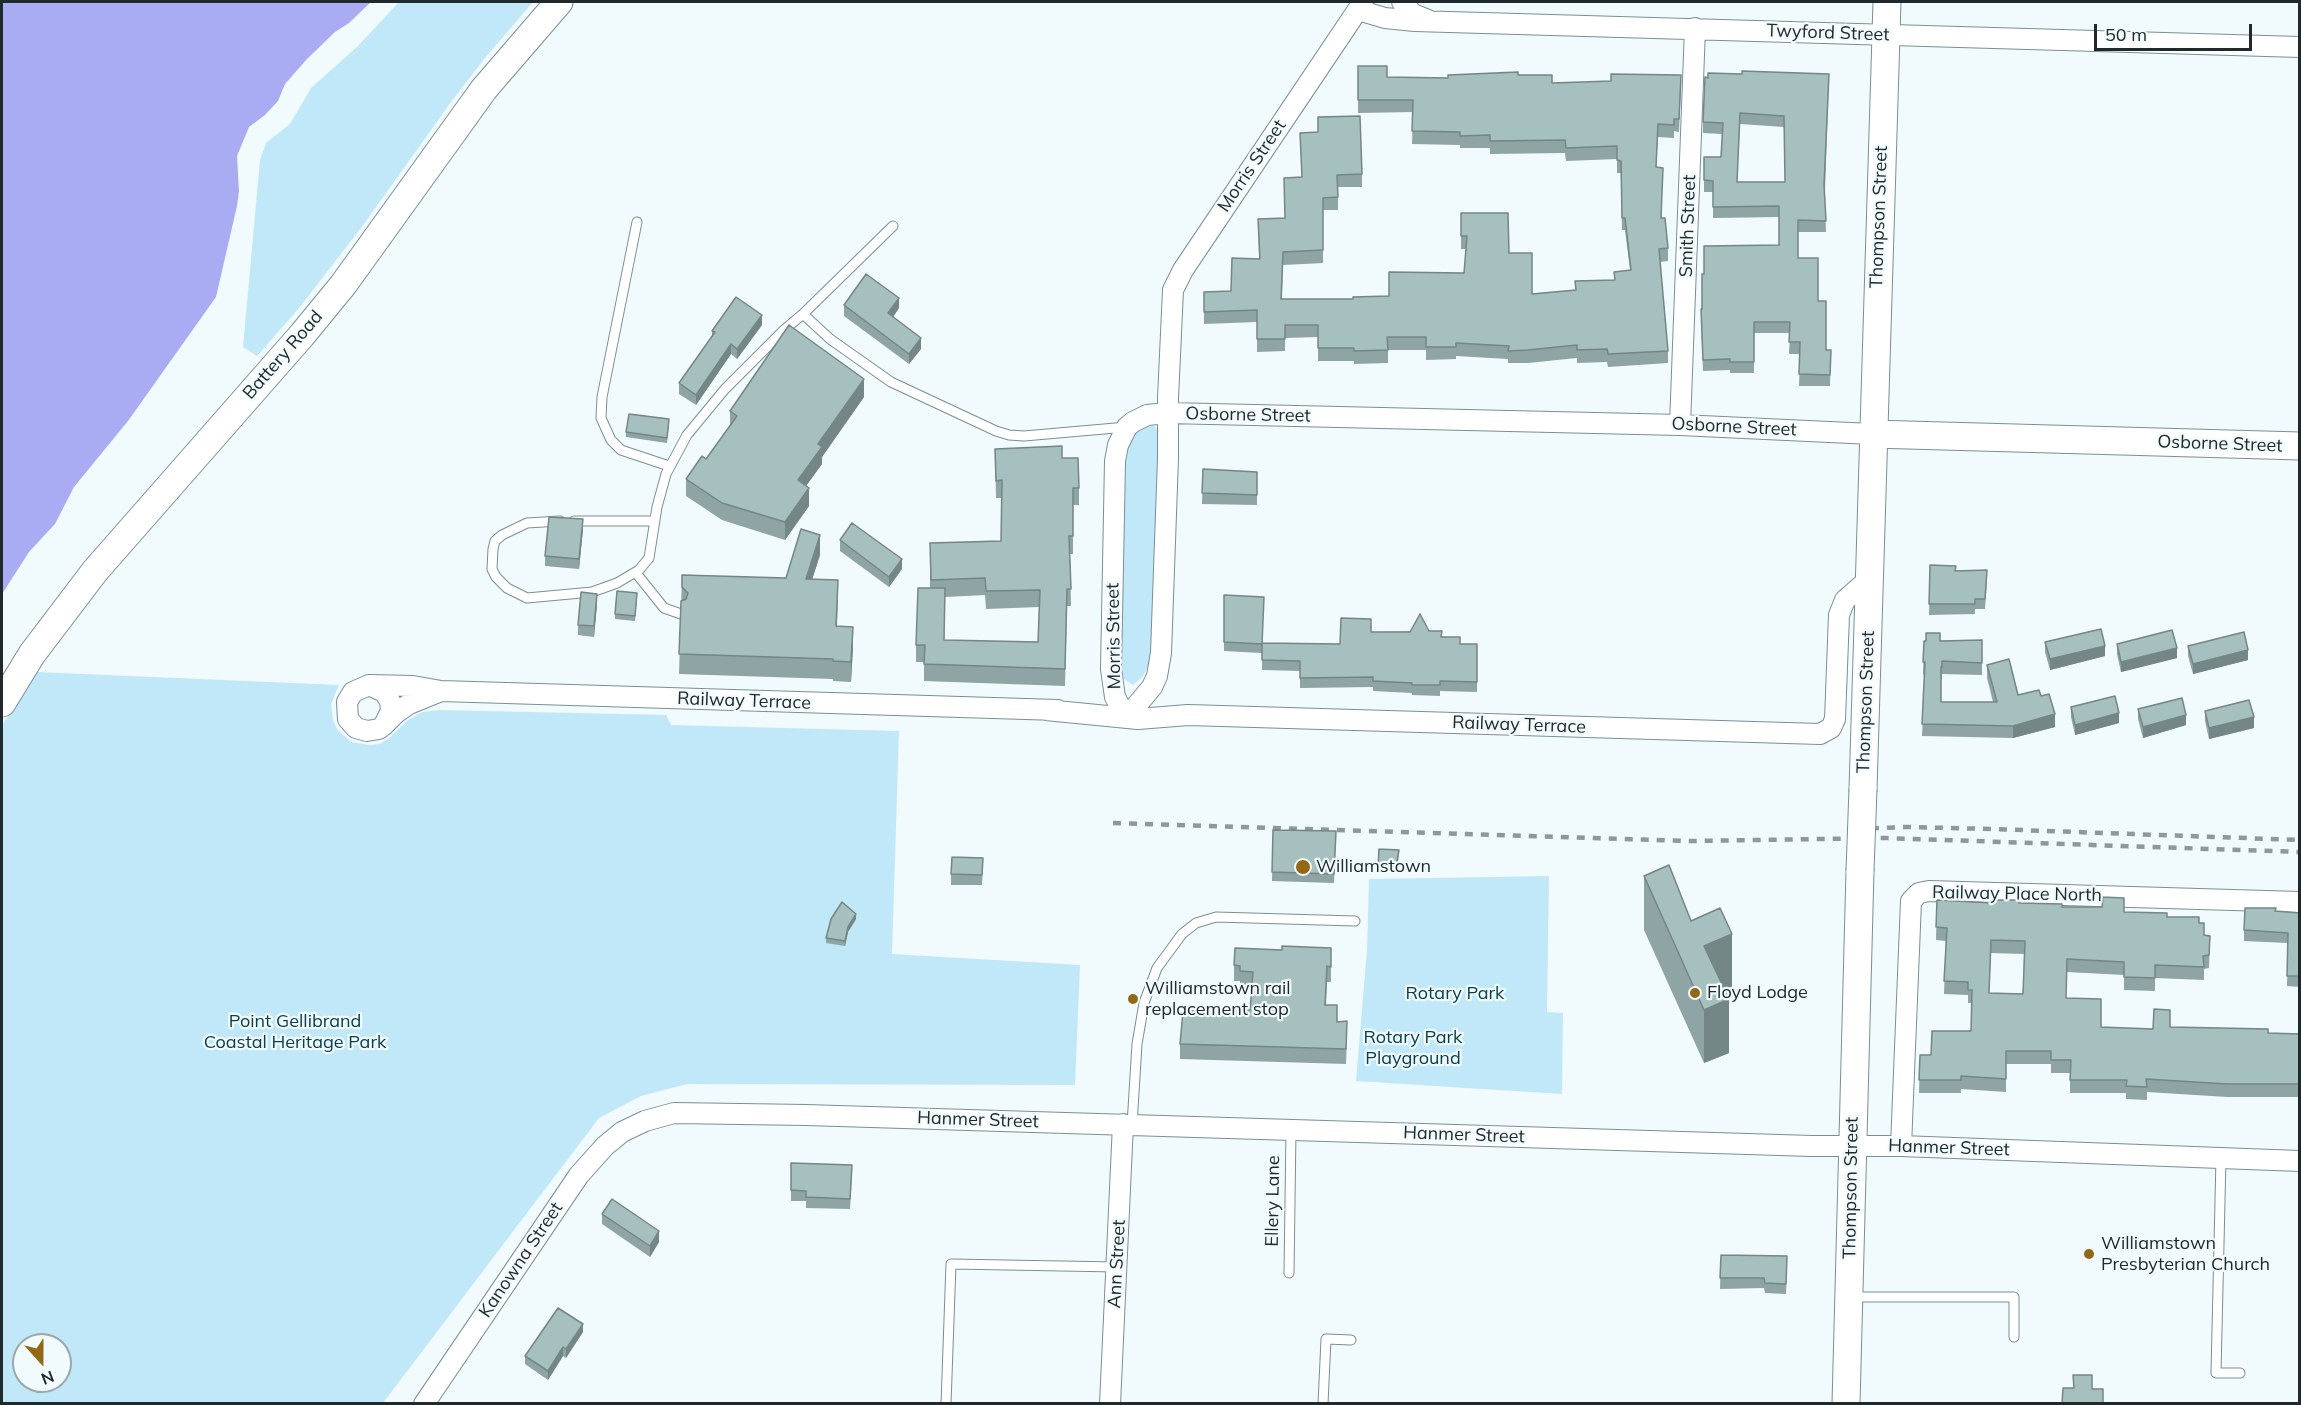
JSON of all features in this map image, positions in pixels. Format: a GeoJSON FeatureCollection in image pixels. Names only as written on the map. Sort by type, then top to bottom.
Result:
{"type":"FeatureCollection","features":[{"type":"Feature","properties":{"kind":"street","name":"Battery Road"},"geometry":{"type":"LineString","coordinates":[[2,703],[32,654],[95,571],[343,285],[484,89],[559,2]]}},
{"type":"Feature","properties":{"kind":"street"},"geometry":{"type":"LineString","coordinates":[[1402,2],[1409,12],[1436,22]]}},
{"type":"Feature","properties":{"kind":"street","name":"Thompson Street"},"geometry":{"type":"LineString","coordinates":[[1846,1404],[1872,434],[1887,2]]}},
{"type":"Feature","properties":{"kind":"street","name":"Twyford Street"},"geometry":{"type":"LineString","coordinates":[[1361,6],[1385,18],[1436,22],[2300,47]]}},
{"type":"Feature","properties":{"kind":"street","name":"Morris Street"},"geometry":{"type":"LineString","coordinates":[[1127,427],[1118,445],[1115,461],[1111,669],[1115,697],[1126,718],[1152,687],[1160,661],[1171,300],[1174,285],[1361,6]]}},
{"type":"Feature","properties":{"kind":"street","name":"Smith Street"},"geometry":{"type":"LineString","coordinates":[[1680,424],[1695,28]]}},
{"type":"Feature","properties":{"kind":"street"},"geometry":{"type":"LineString","coordinates":[[1127,427],[1147,415],[1168,413]]}},
{"type":"Feature","properties":{"kind":"street","name":"Osborne Street"},"geometry":{"type":"LineString","coordinates":[[1168,413],[1680,424],[1872,434],[2300,447]]}},
{"type":"Feature","properties":{"kind":"street","name":"Railway Terrace"},"geometry":{"type":"LineString","coordinates":[[369,686],[413,686],[441,691],[1046,710],[1150,719],[1188,715],[1820,734],[1831,728],[1835,719],[1839,615],[1845,600],[1868,580]]}},
{"type":"Feature","properties":{"kind":"street","name":"Railway Terrace"},"geometry":{"type":"LineString","coordinates":[[1046,710],[1103,706],[1109,695],[1111,669]]}},
{"type":"Feature","properties":{"kind":"street"},"geometry":{"type":"LineString","coordinates":[[369,686],[384,692],[390,701],[390,717],[384,725],[374,731],[356,728],[348,719],[346,708],[349,696],[358,688],[369,686]]}},
{"type":"Feature","properties":{"kind":"street","name":"Railway Terrace"},"geometry":{"type":"LineString","coordinates":[[384,725],[403,707],[441,691]]}},
{"type":"Feature","properties":{"kind":"street","name":"Railway Place North"},"geometry":{"type":"LineString","coordinates":[[1901,1146],[1911,901],[1919,893],[1929,891],[2300,902]]}},
{"type":"Feature","properties":{"kind":"street","name":"Hanmer Street"},"geometry":{"type":"LineString","coordinates":[[630,1127],[654,1117],[685,1113],[1901,1146],[2300,1161]]}},
{"type":"Feature","properties":{"kind":"street","name":"Ann Street"},"geometry":{"type":"LineString","coordinates":[[1110,1404],[1117,1267],[1128,1124]]}},
{"type":"Feature","properties":{"kind":"street","name":"Kanowna Street"},"geometry":{"type":"LineString","coordinates":[[424,1404],[579,1175],[605,1146],[630,1127]]}},
{"type":"Feature","properties":{"kind":"lane"},"geometry":{"type":"LineString","coordinates":[[637,222],[602,397],[601,418],[611,440],[621,450],[669,466]]}},
{"type":"Feature","properties":{"kind":"lane"},"geometry":{"type":"LineString","coordinates":[[654,520],[539,521],[521,526],[495,541],[491,566],[494,575],[511,591],[527,598],[598,591],[636,573],[649,558],[654,520],[669,466],[706,409],[784,330],[893,226]]}},
{"type":"Feature","properties":{"kind":"lane"},"geometry":{"type":"LineString","coordinates":[[803,314],[830,339],[891,382],[996,431],[1024,436],[1127,427]]}},
{"type":"Feature","properties":{"kind":"lane"},"geometry":{"type":"LineString","coordinates":[[636,573],[661,605],[667,610],[681,614]]}},
{"type":"Feature","properties":{"kind":"lane"},"geometry":{"type":"LineString","coordinates":[[1128,1124],[1144,1003],[1157,968],[1182,934],[1196,923],[1216,917],[1355,921]]}},
{"type":"Feature","properties":{"kind":"lane","name":"Ellery Lane"},"geometry":{"type":"LineString","coordinates":[[1289,1273],[1291,1130]]}},
{"type":"Feature","properties":{"kind":"lane"},"geometry":{"type":"LineString","coordinates":[[2221,1158],[2216,1373],[2240,1373]]}},
{"type":"Feature","properties":{"kind":"lane"},"geometry":{"type":"LineString","coordinates":[[946,1404],[951,1264],[1117,1267]]}},
{"type":"Feature","properties":{"kind":"lane"},"geometry":{"type":"LineString","coordinates":[[1849,1297],[2014,1298],[2014,1337]]}},
{"type":"Feature","properties":{"kind":"lane"},"geometry":{"type":"LineString","coordinates":[[1323,1404],[1326,1339],[1351,1340]]}},
{"type":"Feature","properties":{"kind":"green space"},"geometry":{"type":"Polygon","coordinates":[[[399,2],[533,2],[451,102],[364,224],[300,307],[257,356],[243,347],[260,160],[266,143],[290,124],[311,88],[358,46],[399,2]]]}},
{"type":"Feature","properties":{"kind":"green space"},"geometry":{"type":"Polygon","coordinates":[[[1147,425],[1154,426],[1160,432],[1152,649],[1143,676],[1133,685],[1124,679],[1120,672],[1122,469],[1128,443],[1135,433],[1147,425]]]}},
{"type":"Feature","properties":{"kind":"green space","name":"Point Gellibrand Coastal Heritage Park"},"geometry":{"type":"Polygon","coordinates":[[[37,672],[339,685],[331,704],[337,729],[351,742],[370,745],[387,740],[408,720],[422,712],[439,710],[666,715],[671,725],[899,731],[892,954],[1080,965],[1075,1085],[687,1084],[641,1096],[599,1118],[383,1403],[2,1404],[2,725],[37,672]]]}},
{"type":"Feature","properties":{"kind":"green space","name":"Rotary Park"},"geometry":{"type":"Polygon","coordinates":[[[1549,876],[1547,1012],[1563,1013],[1562,1094],[1356,1081],[1367,950],[1369,879],[1549,876]]]}},
{"type":"Feature","properties":{"kind":"water"},"geometry":{"type":"Polygon","coordinates":[[[2,2],[371,2],[307,59],[285,84],[278,101],[249,127],[237,156],[239,191],[237,206],[216,297],[128,421],[74,487],[55,524],[29,552],[2,594],[2,2]]]}},
{"type":"Feature","properties":{"kind":"building"},"geometry":{"type":"Polygon","coordinates":[[[1358,66],[1387,66],[1387,77],[1448,78],[1448,75],[1518,72],[1518,75],[1552,75],[1552,83],[1611,81],[1611,74],[1681,75],[1679,119],[1674,119],[1674,125],[1658,124],[1656,167],[1663,168],[1661,218],[1665,218],[1668,248],[1659,249],[1668,351],[1608,354],[1607,349],[1577,350],[1577,345],[1508,351],[1509,346],[1456,343],[1456,347],[1426,347],[1426,337],[1387,337],[1388,350],[1354,351],[1354,348],[1318,348],[1318,325],[1285,325],[1285,339],[1257,339],[1257,310],[1204,312],[1204,292],[1231,291],[1232,258],[1260,259],[1258,219],[1285,218],[1284,178],[1302,177],[1300,133],[1318,132],[1318,117],[1360,116],[1362,174],[1337,175],[1338,197],[1323,198],[1323,250],[1283,252],[1281,299],[1353,299],[1353,297],[1389,296],[1389,272],[1464,273],[1467,236],[1461,236],[1461,213],[1508,213],[1509,253],[1532,253],[1532,294],[1576,290],[1575,281],[1615,280],[1614,272],[1631,270],[1625,218],[1622,218],[1621,161],[1617,160],[1617,146],[1566,148],[1565,140],[1490,141],[1490,135],[1460,136],[1460,132],[1412,131],[1413,100],[1358,100],[1358,66]]]}},
{"type":"Feature","properties":{"kind":"building"},"geometry":{"type":"Polygon","coordinates":[[[1742,71],[1829,74],[1824,185],[1826,221],[1798,220],[1798,258],[1818,258],[1818,301],[1826,301],[1826,350],[1831,350],[1830,375],[1799,374],[1800,342],[1789,342],[1790,322],[1754,322],[1754,362],[1730,362],[1730,359],[1703,360],[1701,309],[1704,246],[1779,245],[1779,206],[1713,207],[1713,181],[1704,180],[1704,157],[1721,157],[1723,123],[1703,122],[1705,77],[1708,78],[1708,73],[1742,74],[1742,71]],[[1740,113],[1737,182],[1785,182],[1784,116],[1740,113]]]}},
{"type":"Feature","properties":{"kind":"building"},"geometry":{"type":"Polygon","coordinates":[[[866,274],[899,298],[888,313],[921,338],[909,354],[844,305],[866,274]]]}},
{"type":"Feature","properties":{"kind":"building"},"geometry":{"type":"Polygon","coordinates":[[[736,297],[762,315],[737,349],[731,344],[696,395],[679,383],[715,332],[712,331],[736,297]]]}},
{"type":"Feature","properties":{"kind":"building"},"geometry":{"type":"Polygon","coordinates":[[[789,325],[864,379],[818,444],[822,447],[798,480],[809,488],[785,522],[722,503],[686,479],[702,456],[706,459],[737,416],[730,411],[789,325]]]}},
{"type":"Feature","properties":{"kind":"building"},"geometry":{"type":"Polygon","coordinates":[[[629,414],[669,419],[667,438],[626,432],[629,414]]]}},
{"type":"Feature","properties":{"kind":"building"},"geometry":{"type":"Polygon","coordinates":[[[1062,446],[1062,458],[1078,458],[1079,488],[1073,488],[1073,536],[1069,536],[1071,589],[1067,589],[1065,669],[924,664],[925,645],[916,645],[918,588],[945,588],[944,640],[1038,642],[1040,590],[986,591],[985,578],[931,580],[930,543],[1001,541],[1002,480],[996,481],[995,449],[1062,446]]]}},
{"type":"Feature","properties":{"kind":"building"},"geometry":{"type":"Polygon","coordinates":[[[1203,469],[1257,472],[1257,495],[1202,493],[1203,469]]]}},
{"type":"Feature","properties":{"kind":"building"},"geometry":{"type":"Polygon","coordinates":[[[549,517],[583,519],[579,559],[545,556],[549,517]]]}},
{"type":"Feature","properties":{"kind":"building"},"geometry":{"type":"Polygon","coordinates":[[[852,523],[902,559],[889,577],[840,540],[852,523]]]}},
{"type":"Feature","properties":{"kind":"building"},"geometry":{"type":"Polygon","coordinates":[[[801,529],[820,535],[806,579],[838,580],[836,626],[853,627],[851,662],[833,661],[833,659],[679,654],[681,601],[686,599],[688,593],[682,587],[682,575],[786,578],[801,529]]]}},
{"type":"Feature","properties":{"kind":"building"},"geometry":{"type":"Polygon","coordinates":[[[1930,565],[1956,566],[1955,571],[1987,570],[1985,599],[1975,599],[1975,604],[1929,604],[1930,565]]]}},
{"type":"Feature","properties":{"kind":"building"},"geometry":{"type":"Polygon","coordinates":[[[617,591],[637,593],[635,616],[615,614],[617,591]]]}},
{"type":"Feature","properties":{"kind":"building"},"geometry":{"type":"Polygon","coordinates":[[[581,592],[597,594],[594,626],[578,625],[581,592]]]}},
{"type":"Feature","properties":{"kind":"building"},"geometry":{"type":"Polygon","coordinates":[[[1224,595],[1264,597],[1262,644],[1224,642],[1224,595]]]}},
{"type":"Feature","properties":{"kind":"building"},"geometry":{"type":"Polygon","coordinates":[[[1420,614],[1429,631],[1442,631],[1441,637],[1460,637],[1460,644],[1477,644],[1477,682],[1440,681],[1440,685],[1412,685],[1412,683],[1373,681],[1373,677],[1300,678],[1300,661],[1262,660],[1262,643],[1340,644],[1341,618],[1371,619],[1371,632],[1410,632],[1420,614]]]}},
{"type":"Feature","properties":{"kind":"building"},"geometry":{"type":"Polygon","coordinates":[[[2101,629],[2105,646],[2050,659],[2045,642],[2101,629]]]}},
{"type":"Feature","properties":{"kind":"building"},"geometry":{"type":"Polygon","coordinates":[[[2172,630],[2177,648],[2121,662],[2117,644],[2172,630]]]}},
{"type":"Feature","properties":{"kind":"building"},"geometry":{"type":"Polygon","coordinates":[[[2244,632],[2248,650],[2193,664],[2188,646],[2244,632]]]}},
{"type":"Feature","properties":{"kind":"building"},"geometry":{"type":"Polygon","coordinates":[[[1926,633],[1940,633],[1940,641],[1982,640],[1982,663],[1942,661],[1941,702],[1997,702],[1987,665],[2009,659],[2018,695],[2039,690],[2041,696],[2049,694],[2055,714],[2013,726],[1922,724],[1926,633]]]}},
{"type":"Feature","properties":{"kind":"building"},"geometry":{"type":"Polygon","coordinates":[[[2115,696],[2119,713],[2075,725],[2071,707],[2115,696]]]}},
{"type":"Feature","properties":{"kind":"building"},"geometry":{"type":"Polygon","coordinates":[[[2182,698],[2186,715],[2143,727],[2138,709],[2182,698]]]}},
{"type":"Feature","properties":{"kind":"building"},"geometry":{"type":"Polygon","coordinates":[[[2249,700],[2254,717],[2209,728],[2205,711],[2249,700]]]}},
{"type":"Feature","properties":{"kind":"building"},"geometry":{"type":"Polygon","coordinates":[[[1273,830],[1336,831],[1334,874],[1272,872],[1273,830]]]}},
{"type":"Feature","properties":{"kind":"building"},"geometry":{"type":"Polygon","coordinates":[[[1379,849],[1399,850],[1396,867],[1378,866],[1379,849]]]}},
{"type":"Feature","properties":{"kind":"building"},"geometry":{"type":"Polygon","coordinates":[[[952,857],[983,858],[982,875],[951,874],[952,857]]]}},
{"type":"Feature","properties":{"kind":"building"},"geometry":{"type":"Polygon","coordinates":[[[1669,865],[1691,921],[1720,908],[1732,934],[1704,946],[1729,999],[1704,1010],[1644,876],[1669,865]]]}},
{"type":"Feature","properties":{"kind":"building"},"geometry":{"type":"Polygon","coordinates":[[[2103,897],[2124,898],[2124,912],[2167,913],[2167,917],[2199,917],[2199,923],[2204,923],[2204,935],[2210,936],[2209,955],[2203,956],[2204,967],[2155,965],[2155,978],[2124,977],[2124,962],[2067,959],[2066,998],[2101,999],[2101,1027],[2153,1029],[2154,1009],[2170,1010],[2170,1027],[2268,1029],[2268,1033],[2300,1034],[2300,1084],[2227,1084],[2146,1079],[2147,1087],[2126,1086],[2127,1080],[2070,1080],[2071,1060],[2051,1060],[2051,1051],[2006,1051],[2006,1079],[1961,1076],[1961,1080],[1919,1080],[1920,1055],[1931,1055],[1932,1031],[1971,1031],[1972,990],[1968,990],[1968,982],[1944,981],[1947,928],[1936,927],[1937,900],[1993,903],[1993,900],[2019,900],[2019,903],[2062,904],[2062,907],[2102,907],[2103,897]],[[1991,940],[1989,993],[2023,994],[2025,941],[1991,940]]]}},
{"type":"Feature","properties":{"kind":"building"},"geometry":{"type":"Polygon","coordinates":[[[842,902],[856,914],[848,927],[845,941],[826,938],[831,919],[842,902]]]}},
{"type":"Feature","properties":{"kind":"building"},"geometry":{"type":"Polygon","coordinates":[[[2245,908],[2276,908],[2275,911],[2300,913],[2300,976],[2287,976],[2288,933],[2244,930],[2245,908]]]}},
{"type":"Feature","properties":{"kind":"building"},"geometry":{"type":"Polygon","coordinates":[[[1282,946],[1331,948],[1331,967],[1327,966],[1325,1005],[1337,1005],[1337,1022],[1347,1021],[1346,1049],[1180,1044],[1183,1011],[1250,1010],[1253,972],[1240,971],[1240,966],[1234,965],[1235,948],[1282,950],[1282,946]]]}},
{"type":"Feature","properties":{"kind":"building"},"geometry":{"type":"Polygon","coordinates":[[[791,1163],[852,1165],[850,1199],[806,1197],[806,1191],[791,1190],[791,1163]]]}},
{"type":"Feature","properties":{"kind":"building"},"geometry":{"type":"Polygon","coordinates":[[[612,1199],[659,1231],[650,1246],[602,1214],[612,1199]]]}},
{"type":"Feature","properties":{"kind":"building"},"geometry":{"type":"Polygon","coordinates":[[[1721,1255],[1787,1256],[1786,1284],[1765,1283],[1764,1278],[1720,1278],[1721,1255]]]}},
{"type":"Feature","properties":{"kind":"building"},"geometry":{"type":"Polygon","coordinates":[[[558,1308],[583,1324],[566,1349],[563,1347],[548,1371],[525,1356],[558,1308]]]}},
{"type":"Feature","properties":{"kind":"building"},"geometry":{"type":"Polygon","coordinates":[[[2073,1375],[2092,1375],[2092,1389],[2103,1389],[2103,1404],[2062,1404],[2063,1388],[2074,1388],[2073,1375]]]}},
{"type":"Feature","properties":{"kind":"railway"},"geometry":{"type":"LineString","coordinates":[[1113,823],[1690,841],[1885,838],[2300,852]]}},
{"type":"Feature","properties":{"kind":"railway"},"geometry":{"type":"LineString","coordinates":[[1855,829],[1906,827],[1992,829],[2300,840]]}},
{"type":"Feature","properties":{"kind":"place","name":"Williamstown"},"geometry":{"type":"Point","coordinates":[1303,867]}},
{"type":"Feature","properties":{"kind":"place","name":"Floyd Lodge"},"geometry":{"type":"Point","coordinates":[1695,993]}},
{"type":"Feature","properties":{"kind":"place","name":"Williamstown rail replacement stop"},"geometry":{"type":"Point","coordinates":[1133,999]}},
{"type":"Feature","properties":{"kind":"place","name":"Williamstown Presbyterian Church"},"geometry":{"type":"Point","coordinates":[2089,1254]}},
{"type":"Feature","properties":{"kind":"park label","name":"Rotary Park Playground"},"geometry":{"type":"Point","coordinates":[1413,1048]}}]}
